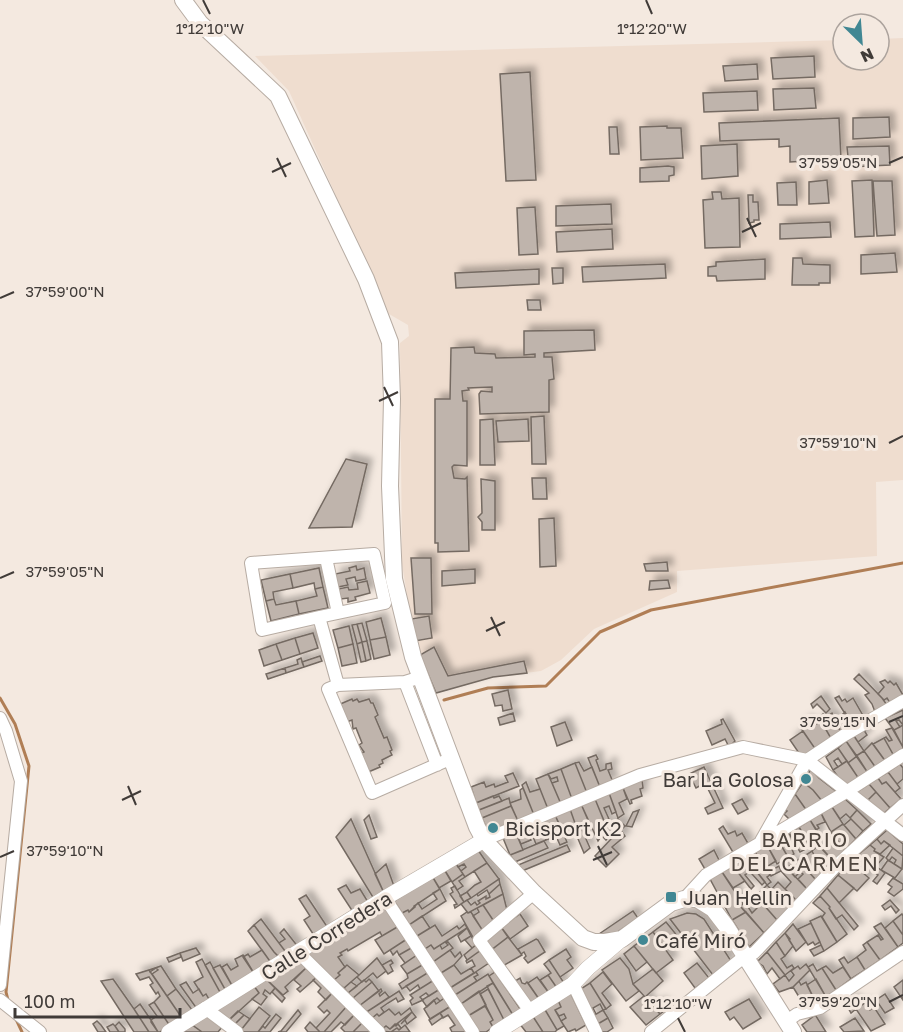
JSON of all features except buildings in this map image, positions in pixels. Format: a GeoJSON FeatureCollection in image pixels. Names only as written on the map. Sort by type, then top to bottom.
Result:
{"type":"FeatureCollection","features":[{"type":"Feature","properties":{"kind":"main road"},"geometry":{"type":"LineString","coordinates":[[183,0],[200,23],[278,96],[366,279],[390,342],[392,399],[390,486],[394,579],[413,657],[413,679],[445,761],[484,840],[583,938],[594,942],[622,939],[671,903],[684,899],[697,899],[713,909],[790,1027]]}},
{"type":"Feature","properties":{"kind":"street"},"geometry":{"type":"LineString","coordinates":[[374,554],[385,603],[338,613],[262,630],[251,563],[374,554]]}},
{"type":"Feature","properties":{"kind":"street"},"geometry":{"type":"LineString","coordinates":[[326,558],[338,613]]}},
{"type":"Feature","properties":{"kind":"street"},"geometry":{"type":"LineString","coordinates":[[319,617],[333,687],[372,793],[445,761]]}},
{"type":"Feature","properties":{"kind":"street"},"geometry":{"type":"LineString","coordinates":[[333,687],[413,679]]}},
{"type":"Feature","properties":{"kind":"street"},"geometry":{"type":"LineString","coordinates":[[760,842],[807,760],[903,701]]}},
{"type":"Feature","properties":{"kind":"street"},"geometry":{"type":"LineString","coordinates":[[0,718],[21,781],[0,985]]}},
{"type":"Feature","properties":{"kind":"street"},"geometry":{"type":"LineString","coordinates":[[484,840],[640,775],[743,747],[807,760],[903,835]]}},
{"type":"Feature","properties":{"kind":"street"},"geometry":{"type":"LineString","coordinates":[[684,899],[706,875],[846,792],[903,755]]}},
{"type":"Feature","properties":{"kind":"street"},"geometry":{"type":"LineString","coordinates":[[651,1032],[745,956],[754,953],[836,867],[903,805]]}},
{"type":"Feature","properties":{"kind":"street","name":"Calle Corredera"},"geometry":{"type":"LineString","coordinates":[[170,1032],[205,1008],[484,840]]}},
{"type":"Feature","properties":{"kind":"street"},"geometry":{"type":"LineString","coordinates":[[530,1011],[479,940],[534,892]]}},
{"type":"Feature","properties":{"kind":"street"},"geometry":{"type":"LineString","coordinates":[[385,898],[473,1032]]}},
{"type":"Feature","properties":{"kind":"street"},"geometry":{"type":"LineString","coordinates":[[583,938],[588,968]]}},
{"type":"Feature","properties":{"kind":"street"},"geometry":{"type":"LineString","coordinates":[[497,1032],[573,984],[622,939]]}},
{"type":"Feature","properties":{"kind":"street"},"geometry":{"type":"LineString","coordinates":[[298,952],[378,1032]]}},
{"type":"Feature","properties":{"kind":"street"},"geometry":{"type":"LineString","coordinates":[[790,1027],[797,1014],[820,1008],[903,952]]}},
{"type":"Feature","properties":{"kind":"street"},"geometry":{"type":"LineString","coordinates":[[573,984],[596,1032]]}},
{"type":"Feature","properties":{"kind":"street"},"geometry":{"type":"LineString","coordinates":[[0,1000],[40,1032]]}},
{"type":"Feature","properties":{"kind":"street"},"geometry":{"type":"LineString","coordinates":[[205,1008],[237,1032]]}},
{"type":"Feature","properties":{"kind":"shaded area"},"geometry":{"type":"Polygon","coordinates":[[[891,38],[903,38],[903,480],[876,482],[877,556],[677,571],[677,592],[594,629],[561,660],[541,671],[493,677],[436,693],[415,644],[402,564],[400,343],[409,336],[408,325],[389,314],[289,91],[255,56],[831,40],[831,72],[891,72],[891,38]]]}},
{"type":"Feature","properties":{"kind":"waterway"},"geometry":{"type":"LineString","coordinates":[[444,700],[488,688],[546,686],[600,632],[651,610],[903,563]]}},
{"type":"Feature","properties":{"kind":"waterway"},"geometry":{"type":"LineString","coordinates":[[0,698],[15,724],[29,766],[6,992],[8,1000]]}},
{"type":"Feature","properties":{"kind":"waterway"},"geometry":{"type":"LineString","coordinates":[[15,1017],[22,1032]]}},
{"type":"Feature","properties":{"kind":"place","name":"Bar La Golosa"},"geometry":{"type":"Point","coordinates":[806,779]}},
{"type":"Feature","properties":{"kind":"place","name":"Bicisport K2"},"geometry":{"type":"Point","coordinates":[493,828]}},
{"type":"Feature","properties":{"kind":"place","name":"Juan Hellin"},"geometry":{"type":"Point","coordinates":[671,897]}},
{"type":"Feature","properties":{"kind":"place","name":"Café Miró"},"geometry":{"type":"Point","coordinates":[643,940]}},
{"type":"Feature","properties":{"kind":"district","name":"BARRIO DEL CARMEN"},"geometry":{"type":"Point","coordinates":[805,851]}}]}
